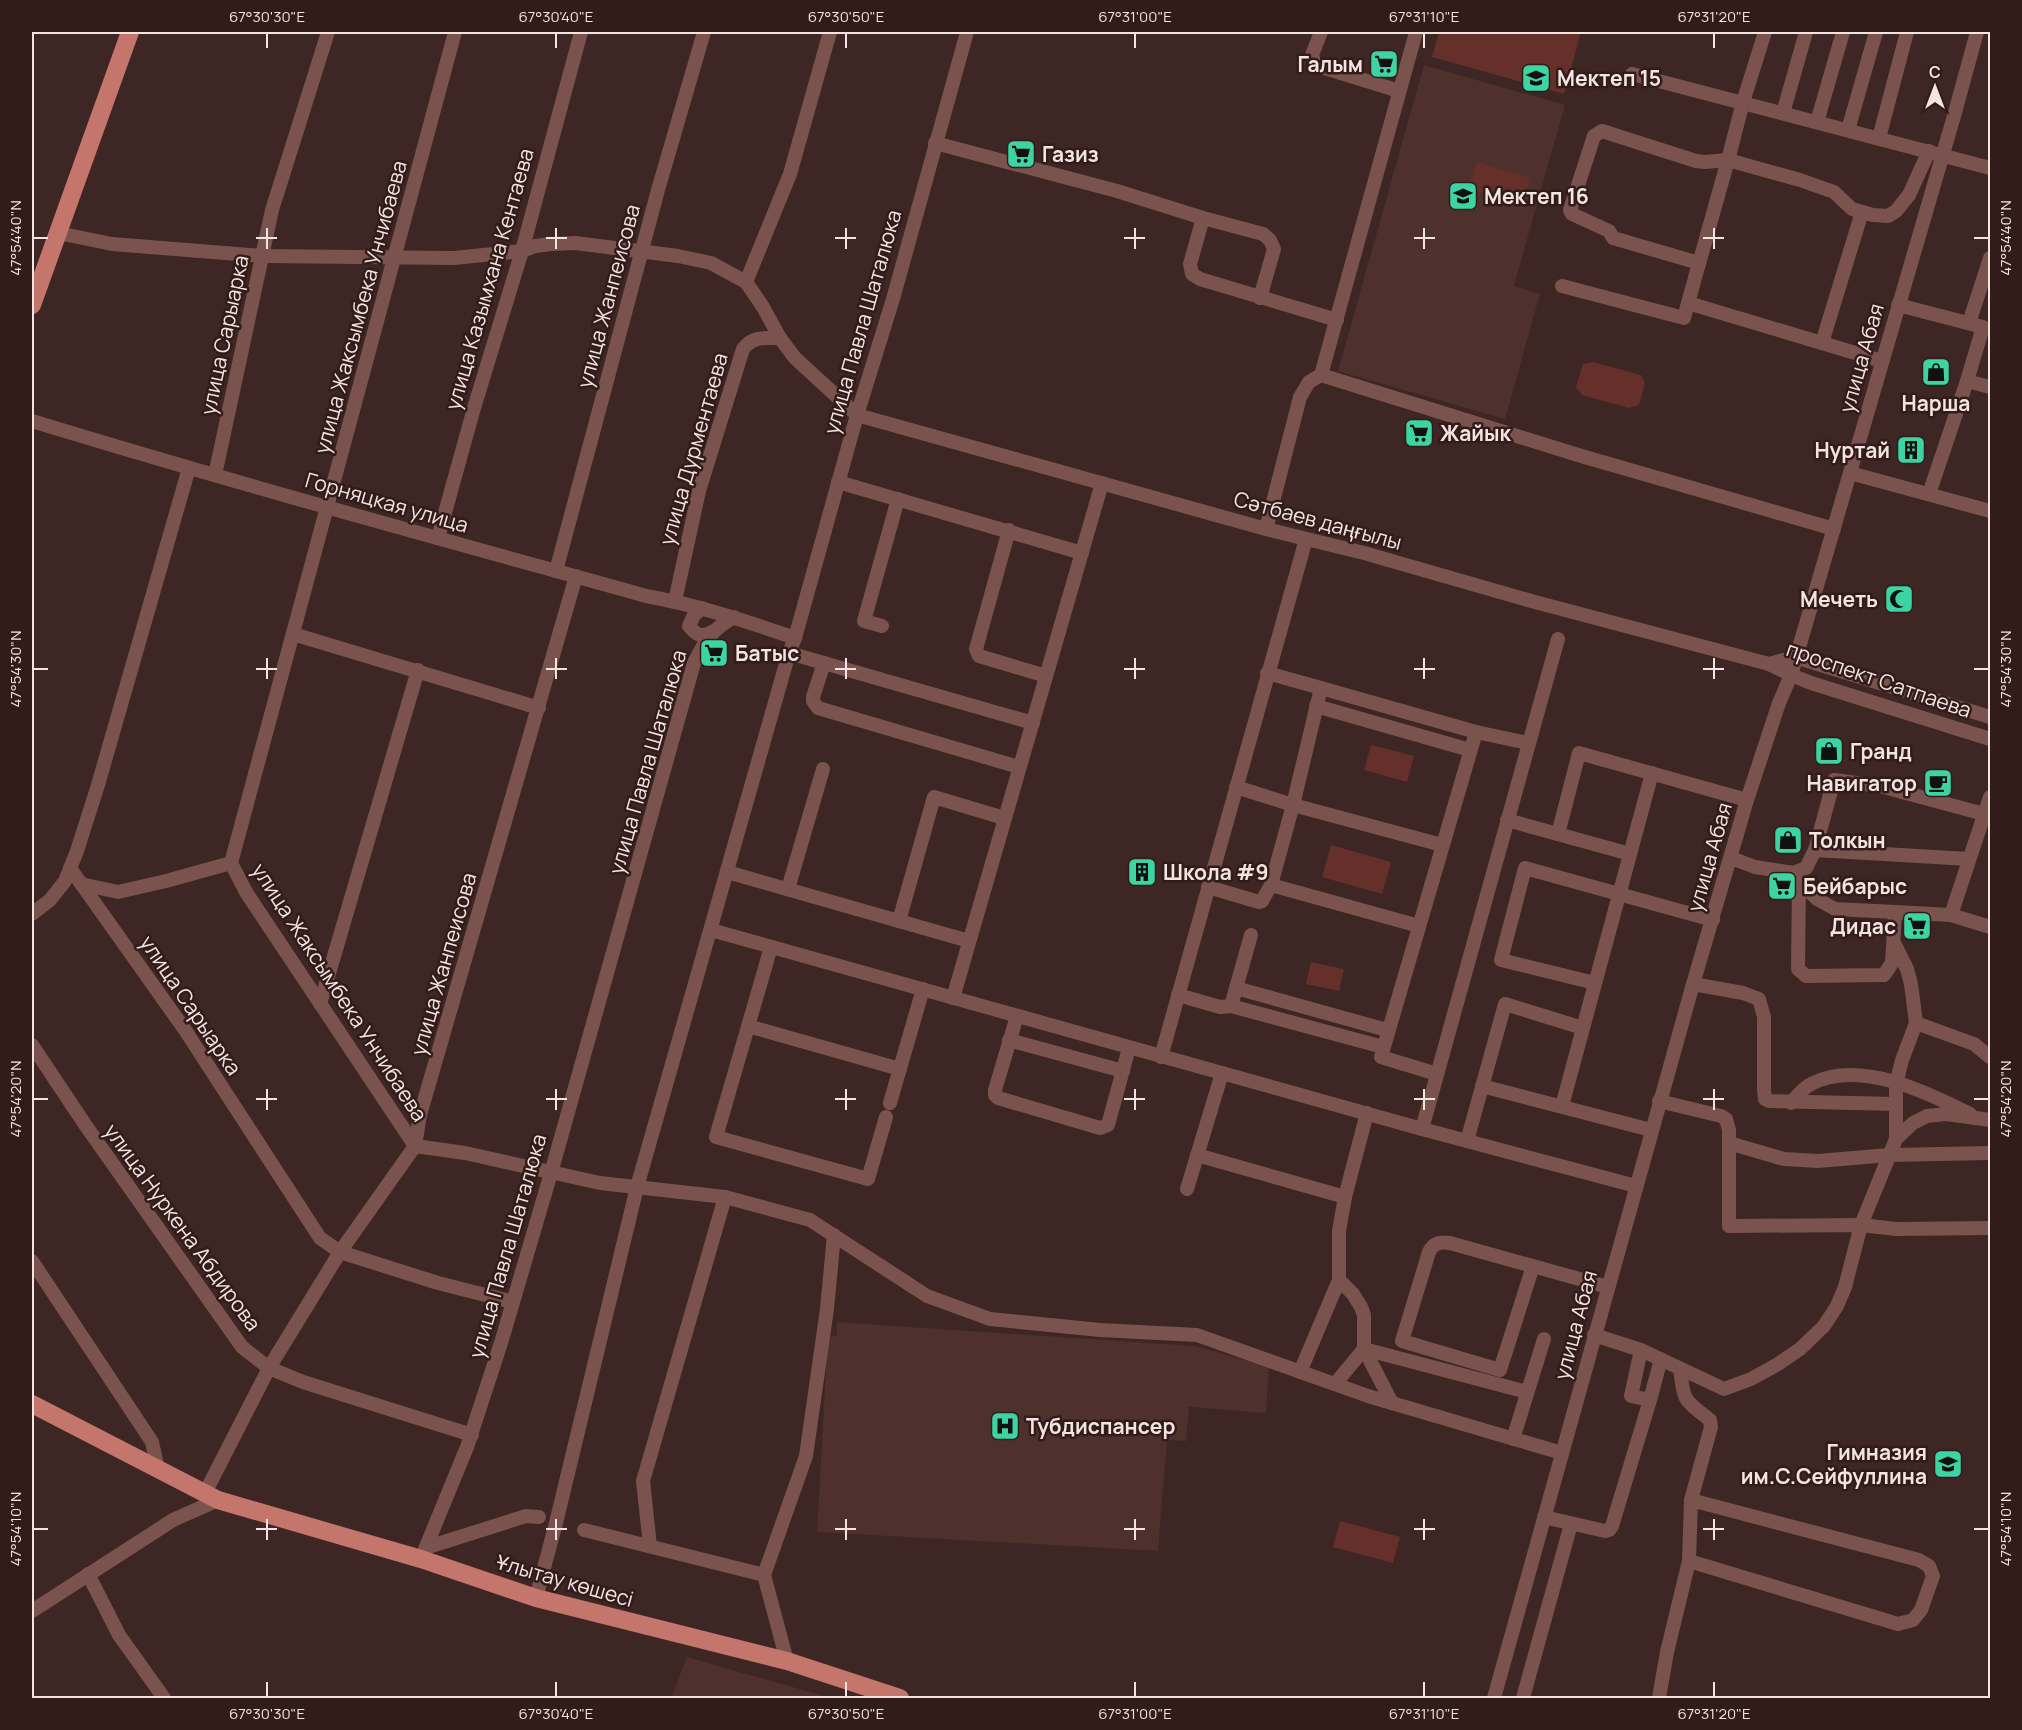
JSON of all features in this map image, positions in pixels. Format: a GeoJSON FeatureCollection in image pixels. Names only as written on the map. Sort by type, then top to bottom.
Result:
{"type":"FeatureCollection","features":[{"type":"Feature","properties":{"kind":"main road"},"geometry":{"type":"LineString","coordinates":[[32,305],[130,32]]}},
{"type":"Feature","properties":{"kind":"main road","name":"Ұлытау көшесі"},"geometry":{"type":"LineString","coordinates":[[32,1404],[212,1497],[424,1553],[536,1598],[787,1661],[900,1698]]}},
{"type":"Feature","properties":{"kind":"street","name":"улица Сарыарка"},"geometry":{"type":"LineString","coordinates":[[215,475],[272,210],[327,32]]}},
{"type":"Feature","properties":{"kind":"street","name":"улица Жаксымбека Унчибаева"},"geometry":{"type":"LineString","coordinates":[[455,32],[231,863],[246,892],[415,1146],[465,1153],[600,1183],[725,1197],[810,1220],[927,1296],[990,1319],[1100,1330],[1197,1335],[1392,1403],[1562,1453]]}},
{"type":"Feature","properties":{"kind":"street","name":"улица Казымхана Кентаева"},"geometry":{"type":"LineString","coordinates":[[438,538],[474,408],[522,251],[581,32]]}},
{"type":"Feature","properties":{"kind":"street","name":"улица Жанпеисова"},"geometry":{"type":"LineString","coordinates":[[556,571],[641,252],[704,32]]}},
{"type":"Feature","properties":{"kind":"street"},"geometry":{"type":"LineString","coordinates":[[746,282],[790,174],[830,32]]}},
{"type":"Feature","properties":{"kind":"street","name":"улица Павла Шаталюка"},"geometry":{"type":"LineString","coordinates":[[536,1598],[637,1187],[857,415],[893,299],[967,32]]}},
{"type":"Feature","properties":{"kind":"street"},"geometry":{"type":"LineString","coordinates":[[1321,32],[1312,55],[1315,66],[1399,91]]}},
{"type":"Feature","properties":{"kind":"street"},"geometry":{"type":"LineString","coordinates":[[1266,529],[1300,397],[1309,382],[1321,375],[1416,32]]}},
{"type":"Feature","properties":{"kind":"street"},"geometry":{"type":"LineString","coordinates":[[1562,286],[1684,318],[1743,102],[1765,32]]}},
{"type":"Feature","properties":{"kind":"street"},"geometry":{"type":"LineString","coordinates":[[1783,113],[1806,32]]}},
{"type":"Feature","properties":{"kind":"street"},"geometry":{"type":"LineString","coordinates":[[1817,122],[1843,32]]}},
{"type":"Feature","properties":{"kind":"street"},"geometry":{"type":"LineString","coordinates":[[1848,130],[1876,32]]}},
{"type":"Feature","properties":{"kind":"street"},"geometry":{"type":"LineString","coordinates":[[1878,138],[1907,32]]}},
{"type":"Feature","properties":{"kind":"street","name":"улица Абая"},"geometry":{"type":"LineString","coordinates":[[1494,1698],[1659,1101],[1747,800],[1779,703],[1791,675],[1898,305],[1936,153],[1977,32]]}},
{"type":"Feature","properties":{"kind":"street"},"geometry":{"type":"LineString","coordinates":[[1632,74],[1990,168]]}},
{"type":"Feature","properties":{"kind":"street"},"geometry":{"type":"LineString","coordinates":[[1699,264],[1613,238],[1610,231],[1572,214],[1570,210],[1594,136],[1597,133],[1602,132],[1696,161],[1728,160],[1800,180],[1834,192],[1845,204],[1862,212],[1880,216],[1888,216],[1896,211],[1936,153]]}},
{"type":"Feature","properties":{"kind":"street"},"geometry":{"type":"LineString","coordinates":[[935,143],[1117,191],[1263,234],[1270,240],[1274,249],[1260,298]]}},
{"type":"Feature","properties":{"kind":"street"},"geometry":{"type":"LineString","coordinates":[[1822,344],[1862,212]]}},
{"type":"Feature","properties":{"kind":"street"},"geometry":{"type":"LineString","coordinates":[[1203,218],[1190,264],[1192,274],[1200,279],[1337,320]]}},
{"type":"Feature","properties":{"kind":"street"},"geometry":{"type":"LineString","coordinates":[[58,233],[111,244],[262,256],[454,258],[522,251],[551,244],[575,243],[678,256],[711,263],[746,282],[795,358],[857,415]]}},
{"type":"Feature","properties":{"kind":"street"},"geometry":{"type":"LineString","coordinates":[[1929,494],[1967,381],[1981,326],[1990,258]]}},
{"type":"Feature","properties":{"kind":"street"},"geometry":{"type":"LineString","coordinates":[[1688,303],[1882,361]]}},
{"type":"Feature","properties":{"kind":"street"},"geometry":{"type":"LineString","coordinates":[[1898,305],[1981,326]]}},
{"type":"Feature","properties":{"kind":"street","name":"улица Дурментаева"},"geometry":{"type":"LineString","coordinates":[[675,601],[699,491],[743,349],[748,342],[756,338],[780,338]]}},
{"type":"Feature","properties":{"kind":"street"},"geometry":{"type":"LineString","coordinates":[[1321,375],[1578,455],[1834,529]]}},
{"type":"Feature","properties":{"kind":"street"},"geometry":{"type":"LineString","coordinates":[[1967,381],[1990,387]]}},
{"type":"Feature","properties":{"kind":"street","name":"Сәтбаев даңғылы"},"geometry":{"type":"LineString","coordinates":[[857,415],[1266,529],[1769,664]]}},
{"type":"Feature","properties":{"kind":"street","name":"Горняцкая улица"},"geometry":{"type":"LineString","coordinates":[[32,421],[189,468],[556,571],[734,617]]}},
{"type":"Feature","properties":{"kind":"street"},"geometry":{"type":"LineString","coordinates":[[32,914],[50,900],[67,874],[98,785],[189,468]]}},
{"type":"Feature","properties":{"kind":"street"},"geometry":{"type":"LineString","coordinates":[[1850,473],[1990,511]]}},
{"type":"Feature","properties":{"kind":"street"},"geometry":{"type":"LineString","coordinates":[[838,482],[1082,553]]}},
{"type":"Feature","properties":{"kind":"street"},"geometry":{"type":"LineString","coordinates":[[953,998],[1102,483]]}},
{"type":"Feature","properties":{"kind":"street"},"geometry":{"type":"LineString","coordinates":[[882,626],[864,621],[898,499]]}},
{"type":"Feature","properties":{"kind":"street"},"geometry":{"type":"LineString","coordinates":[[1009,530],[976,649],[979,656],[1046,676]]}},
{"type":"Feature","properties":{"kind":"street"},"geometry":{"type":"LineString","coordinates":[[1161,1057],[1306,539]]}},
{"type":"Feature","properties":{"kind":"street","name":"улица Жанпеисова"},"geometry":{"type":"LineString","coordinates":[[212,1497],[269,1368],[340,1252],[415,1146],[420,1114],[576,576]]}},
{"type":"Feature","properties":{"kind":"street"},"geometry":{"type":"LineString","coordinates":[[675,601],[689,626],[695,634],[702,636],[712,633],[716,623],[708,610],[694,615],[689,626],[694,663]]}},
{"type":"Feature","properties":{"kind":"street"},"geometry":{"type":"LineString","coordinates":[[734,617],[795,638]]}},
{"type":"Feature","properties":{"kind":"street","name":"улица Павла Шаталюка"},"geometry":{"type":"LineString","coordinates":[[424,1553],[472,1435],[513,1302],[694,663],[705,639],[721,624],[734,617]]}},
{"type":"Feature","properties":{"kind":"street"},"geometry":{"type":"LineString","coordinates":[[293,634],[539,708]]}},
{"type":"Feature","properties":{"kind":"street"},"geometry":{"type":"LineString","coordinates":[[1422,1129],[1558,639]]}},
{"type":"Feature","properties":{"kind":"street"},"geometry":{"type":"LineString","coordinates":[[789,653],[1033,723]]}},
{"type":"Feature","properties":{"kind":"street","name":"проспект Сатпаева"},"geometry":{"type":"LineString","coordinates":[[1769,664],[1795,657],[1990,717]]}},
{"type":"Feature","properties":{"kind":"street"},"geometry":{"type":"LineString","coordinates":[[824,663],[813,697],[813,701],[819,708],[1019,767]]}},
{"type":"Feature","properties":{"kind":"street","name":"проспект Сатпаева"},"geometry":{"type":"LineString","coordinates":[[1769,664],[1791,675],[1990,739]]}},
{"type":"Feature","properties":{"kind":"street"},"geometry":{"type":"LineString","coordinates":[[320,1004],[418,670]]}},
{"type":"Feature","properties":{"kind":"street"},"geometry":{"type":"LineString","coordinates":[[1267,673],[1476,732],[1528,743]]}},
{"type":"Feature","properties":{"kind":"street"},"geometry":{"type":"LineString","coordinates":[[1208,887],[1262,901],[1271,885],[1321,688]]}},
{"type":"Feature","properties":{"kind":"street"},"geometry":{"type":"LineString","coordinates":[[1316,706],[1470,750]]}},
{"type":"Feature","properties":{"kind":"street"},"geometry":{"type":"LineString","coordinates":[[1437,1074],[1381,1057],[1476,732]]}},
{"type":"Feature","properties":{"kind":"street"},"geometry":{"type":"LineString","coordinates":[[1558,834],[1579,753],[1747,800]]}},
{"type":"Feature","properties":{"kind":"street"},"geometry":{"type":"LineString","coordinates":[[788,889],[823,769]]}},
{"type":"Feature","properties":{"kind":"street"},"geometry":{"type":"LineString","coordinates":[[1562,1106],[1652,773]]}},
{"type":"Feature","properties":{"kind":"street"},"geometry":{"type":"LineString","coordinates":[[1895,912],[1893,963],[1884,975],[1806,976],[1798,969],[1796,878],[1806,868],[1815,850],[1834,780],[1880,786],[1984,814]]}},
{"type":"Feature","properties":{"kind":"street"},"geometry":{"type":"LineString","coordinates":[[1236,787],[1293,805],[1442,845]]}},
{"type":"Feature","properties":{"kind":"street"},"geometry":{"type":"LineString","coordinates":[[899,921],[934,797],[1004,818]]}},
{"type":"Feature","properties":{"kind":"street"},"geometry":{"type":"LineString","coordinates":[[1951,915],[1990,797]]}},
{"type":"Feature","properties":{"kind":"street"},"geometry":{"type":"LineString","coordinates":[[1507,820],[1630,854]]}},
{"type":"Feature","properties":{"kind":"street"},"geometry":{"type":"LineString","coordinates":[[1815,850],[1969,860]]}},
{"type":"Feature","properties":{"kind":"street"},"geometry":{"type":"LineString","coordinates":[[1731,858],[1796,878],[1817,899],[1836,909],[1951,915],[1990,927]]}},
{"type":"Feature","properties":{"kind":"street"},"geometry":{"type":"LineString","coordinates":[[81,884],[118,892],[231,863]]}},
{"type":"Feature","properties":{"kind":"street"},"geometry":{"type":"LineString","coordinates":[[1595,983],[1501,960],[1525,868],[1713,920]]}},
{"type":"Feature","properties":{"kind":"street"},"geometry":{"type":"LineString","coordinates":[[727,872],[969,941]]}},
{"type":"Feature","properties":{"kind":"street","name":"улица Сарыарка"},"geometry":{"type":"LineString","coordinates":[[67,874],[81,884],[185,1030],[320,1238],[340,1252],[438,1283],[513,1302]]}},
{"type":"Feature","properties":{"kind":"street"},"geometry":{"type":"LineString","coordinates":[[1271,885],[1419,926]]}},
{"type":"Feature","properties":{"kind":"street"},"geometry":{"type":"LineString","coordinates":[[711,930],[1161,1057],[1636,1186]]}},
{"type":"Feature","properties":{"kind":"street"},"geometry":{"type":"LineString","coordinates":[[1231,1006],[1251,935]]}},
{"type":"Feature","properties":{"kind":"street"},"geometry":{"type":"LineString","coordinates":[[1894,945],[1907,969],[1916,1023],[1896,1084],[1896,1139]]}},
{"type":"Feature","properties":{"kind":"street"},"geometry":{"type":"LineString","coordinates":[[771,946],[716,1137],[868,1179],[886,1117]]}},
{"type":"Feature","properties":{"kind":"street"},"geometry":{"type":"LineString","coordinates":[[1693,984],[1743,993],[1759,999],[1764,1017],[1764,1095],[1769,1101],[1896,1104]]}},
{"type":"Feature","properties":{"kind":"street"},"geometry":{"type":"LineString","coordinates":[[1236,988],[1388,1030]]}},
{"type":"Feature","properties":{"kind":"street"},"geometry":{"type":"LineString","coordinates":[[891,1103],[923,989]]}},
{"type":"Feature","properties":{"kind":"street"},"geometry":{"type":"LineString","coordinates":[[1178,995],[1220,1007],[1231,1006],[1383,1047]]}},
{"type":"Feature","properties":{"kind":"street"},"geometry":{"type":"LineString","coordinates":[[1467,1141],[1505,1004],[1583,1028]]}},
{"type":"Feature","properties":{"kind":"street"},"geometry":{"type":"LineString","coordinates":[[1017,1016],[995,1095],[998,1098],[1100,1128],[1108,1125],[1129,1048]]}},
{"type":"Feature","properties":{"kind":"street"},"geometry":{"type":"LineString","coordinates":[[1916,1023],[1974,1044],[1990,1057]]}},
{"type":"Feature","properties":{"kind":"street"},"geometry":{"type":"LineString","coordinates":[[748,1026],[900,1069]]}},
{"type":"Feature","properties":{"kind":"street"},"geometry":{"type":"LineString","coordinates":[[1010,1040],[1123,1071]]}},
{"type":"Feature","properties":{"kind":"street","name":"улица Нуркена Абдирова"},"geometry":{"type":"LineString","coordinates":[[32,1045],[86,1126],[242,1347],[269,1368],[303,1382],[472,1435]]}},
{"type":"Feature","properties":{"kind":"street"},"geometry":{"type":"LineString","coordinates":[[1187,1189],[1222,1073]]}},
{"type":"Feature","properties":{"kind":"street"},"geometry":{"type":"LineString","coordinates":[[1791,1103],[1801,1091],[1811,1084],[1827,1078],[1860,1075],[1923,1091],[1986,1120]]}},
{"type":"Feature","properties":{"kind":"street"},"geometry":{"type":"LineString","coordinates":[[1482,1086],[1651,1130]]}},
{"type":"Feature","properties":{"kind":"street"},"geometry":{"type":"LineString","coordinates":[[1659,1101],[1726,1119],[1729,1130],[1729,1226],[1861,1224],[1896,1229],[1990,1228]]}},
{"type":"Feature","properties":{"kind":"street"},"geometry":{"type":"LineString","coordinates":[[1300,1372],[1339,1280],[1339,1231],[1345,1197],[1367,1113]]}},
{"type":"Feature","properties":{"kind":"street"},"geometry":{"type":"LineString","coordinates":[[1594,1335],[1641,1350],[1724,1389],[1751,1379],[1800,1349],[1824,1326],[1837,1306],[1845,1287],[1861,1224],[1896,1139],[1913,1123],[1927,1116],[1946,1114],[1986,1120]]}},
{"type":"Feature","properties":{"kind":"street"},"geometry":{"type":"LineString","coordinates":[[1729,1143],[1784,1159],[1845,1160],[1889,1155],[1990,1153]]}},
{"type":"Feature","properties":{"kind":"street"},"geometry":{"type":"LineString","coordinates":[[1197,1155],[1345,1197]]}},
{"type":"Feature","properties":{"kind":"street"},"geometry":{"type":"LineString","coordinates":[[650,1545],[644,1481],[725,1197]]}},
{"type":"Feature","properties":{"kind":"street"},"geometry":{"type":"LineString","coordinates":[[787,1661],[764,1575],[806,1455],[834,1235]]}},
{"type":"Feature","properties":{"kind":"street"},"geometry":{"type":"LineString","coordinates":[[1533,1266],[1500,1370],[1402,1341],[1429,1252],[1434,1244],[1450,1243],[1533,1266],[1608,1287]]}},
{"type":"Feature","properties":{"kind":"street"},"geometry":{"type":"LineString","coordinates":[[32,1261],[152,1442],[158,1469]]}},
{"type":"Feature","properties":{"kind":"street"},"geometry":{"type":"LineString","coordinates":[[1339,1280],[1353,1294],[1364,1315],[1364,1349],[1392,1403]]}},
{"type":"Feature","properties":{"kind":"street"},"geometry":{"type":"LineString","coordinates":[[1513,1439],[1544,1339]]}},
{"type":"Feature","properties":{"kind":"street"},"geometry":{"type":"LineString","coordinates":[[1335,1384],[1364,1349]]}},
{"type":"Feature","properties":{"kind":"street"},"geometry":{"type":"LineString","coordinates":[[1364,1349],[1527,1392]]}},
{"type":"Feature","properties":{"kind":"street"},"geometry":{"type":"LineString","coordinates":[[1641,1350],[1631,1396],[1650,1400]]}},
{"type":"Feature","properties":{"kind":"street"},"geometry":{"type":"LineString","coordinates":[[1544,1517],[1609,1530],[1661,1359]]}},
{"type":"Feature","properties":{"kind":"street"},"geometry":{"type":"LineString","coordinates":[[1659,1698],[1667,1652],[1689,1561],[1691,1500],[1711,1427],[1710,1420],[1685,1400],[1680,1369]]}},
{"type":"Feature","properties":{"kind":"street"},"geometry":{"type":"LineString","coordinates":[[32,1611],[212,1497]]}},
{"type":"Feature","properties":{"kind":"street"},"geometry":{"type":"LineString","coordinates":[[1689,1561],[1898,1624],[1913,1620],[1921,1610],[1933,1576],[1929,1566],[1919,1560],[1691,1500]]}},
{"type":"Feature","properties":{"kind":"street"},"geometry":{"type":"LineString","coordinates":[[424,1553],[526,1516],[539,1517]]}},
{"type":"Feature","properties":{"kind":"street"},"geometry":{"type":"LineString","coordinates":[[1524,1698],[1571,1524]]}},
{"type":"Feature","properties":{"kind":"street"},"geometry":{"type":"LineString","coordinates":[[584,1530],[764,1575]]}},
{"type":"Feature","properties":{"kind":"street"},"geometry":{"type":"LineString","coordinates":[[88,1574],[119,1635],[164,1698]]}},
{"type":"Feature","properties":{"kind":"shaded area","name":"Мектеп 15"},"geometry":{"type":"Polygon","coordinates":[[[1439,32],[1581,32],[1564,94],[1432,57],[1439,32]]]}},
{"type":"Feature","properties":{"kind":"shaded area","name":"Мектеп 16"},"geometry":{"type":"Polygon","coordinates":[[[1424,65],[1565,105],[1514,286],[1540,294],[1505,419],[1338,371],[1424,65]]]}},
{"type":"Feature","properties":{"kind":"shaded area"},"geometry":{"type":"Polygon","coordinates":[[[1477,162],[1530,178],[1522,205],[1469,189],[1477,162]]]}},
{"type":"Feature","properties":{"kind":"shaded area"},"geometry":{"type":"Polygon","coordinates":[[[1593,362],[1641,375],[1645,383],[1639,405],[1629,408],[1582,395],[1576,387],[1583,364],[1593,362]]]}},
{"type":"Feature","properties":{"kind":"shaded area"},"geometry":{"type":"Polygon","coordinates":[[[1371,745],[1414,756],[1407,782],[1364,770],[1371,745]]]}},
{"type":"Feature","properties":{"kind":"shaded area"},"geometry":{"type":"Polygon","coordinates":[[[1331,845],[1391,862],[1382,894],[1322,877],[1331,845]]]}},
{"type":"Feature","properties":{"kind":"shaded area"},"geometry":{"type":"Polygon","coordinates":[[[1311,962],[1344,969],[1339,991],[1306,984],[1311,962]]]}},
{"type":"Feature","properties":{"kind":"shaded area","name":"Тубдиспансер"},"geometry":{"type":"Polygon","coordinates":[[[837,1322],[1195,1346],[1269,1367],[1266,1413],[1189,1407],[1186,1441],[1167,1440],[1158,1551],[817,1532],[828,1335],[837,1336],[837,1322]]]}},
{"type":"Feature","properties":{"kind":"shaded area"},"geometry":{"type":"Polygon","coordinates":[[[1340,1521],[1400,1537],[1393,1563],[1333,1547],[1340,1521]]]}},
{"type":"Feature","properties":{"kind":"shaded area"},"geometry":{"type":"Polygon","coordinates":[[[687,1657],[831,1698],[671,1698],[687,1657]]]}},
{"type":"Feature","properties":{"kind":"place","name":"Галым"},"geometry":{"type":"Point","coordinates":[1384,64]}},
{"type":"Feature","properties":{"kind":"place","name":"Мектеп 15"},"geometry":{"type":"Point","coordinates":[1536,78]}},
{"type":"Feature","properties":{"kind":"place","name":"Газиз"},"geometry":{"type":"Point","coordinates":[1021,154]}},
{"type":"Feature","properties":{"kind":"place","name":"Мектеп 16"},"geometry":{"type":"Point","coordinates":[1463,196]}},
{"type":"Feature","properties":{"kind":"place","name":"Нарша"},"geometry":{"type":"Point","coordinates":[1936,372]}},
{"type":"Feature","properties":{"kind":"place","name":"Жайык"},"geometry":{"type":"Point","coordinates":[1419,433]}},
{"type":"Feature","properties":{"kind":"place","name":"Нуртай"},"geometry":{"type":"Point","coordinates":[1911,450]}},
{"type":"Feature","properties":{"kind":"place","name":"Мечеть"},"geometry":{"type":"Point","coordinates":[1899,599]}},
{"type":"Feature","properties":{"kind":"place","name":"Батыс"},"geometry":{"type":"Point","coordinates":[714,653]}},
{"type":"Feature","properties":{"kind":"place","name":"Гранд"},"geometry":{"type":"Point","coordinates":[1829,751]}},
{"type":"Feature","properties":{"kind":"place","name":"Навигатор"},"geometry":{"type":"Point","coordinates":[1938,783]}},
{"type":"Feature","properties":{"kind":"place","name":"Толкын"},"geometry":{"type":"Point","coordinates":[1788,840]}},
{"type":"Feature","properties":{"kind":"place","name":"Школа #9"},"geometry":{"type":"Point","coordinates":[1142,872]}},
{"type":"Feature","properties":{"kind":"place","name":"Бейбарыс"},"geometry":{"type":"Point","coordinates":[1782,886]}},
{"type":"Feature","properties":{"kind":"place","name":"Дидас"},"geometry":{"type":"Point","coordinates":[1917,926]}},
{"type":"Feature","properties":{"kind":"place","name":"Тубдиспансер"},"geometry":{"type":"Point","coordinates":[1005,1426]}},
{"type":"Feature","properties":{"kind":"place","name":"Гимназия им.С.Сейфуллина"},"geometry":{"type":"Point","coordinates":[1948,1464]}}]}
